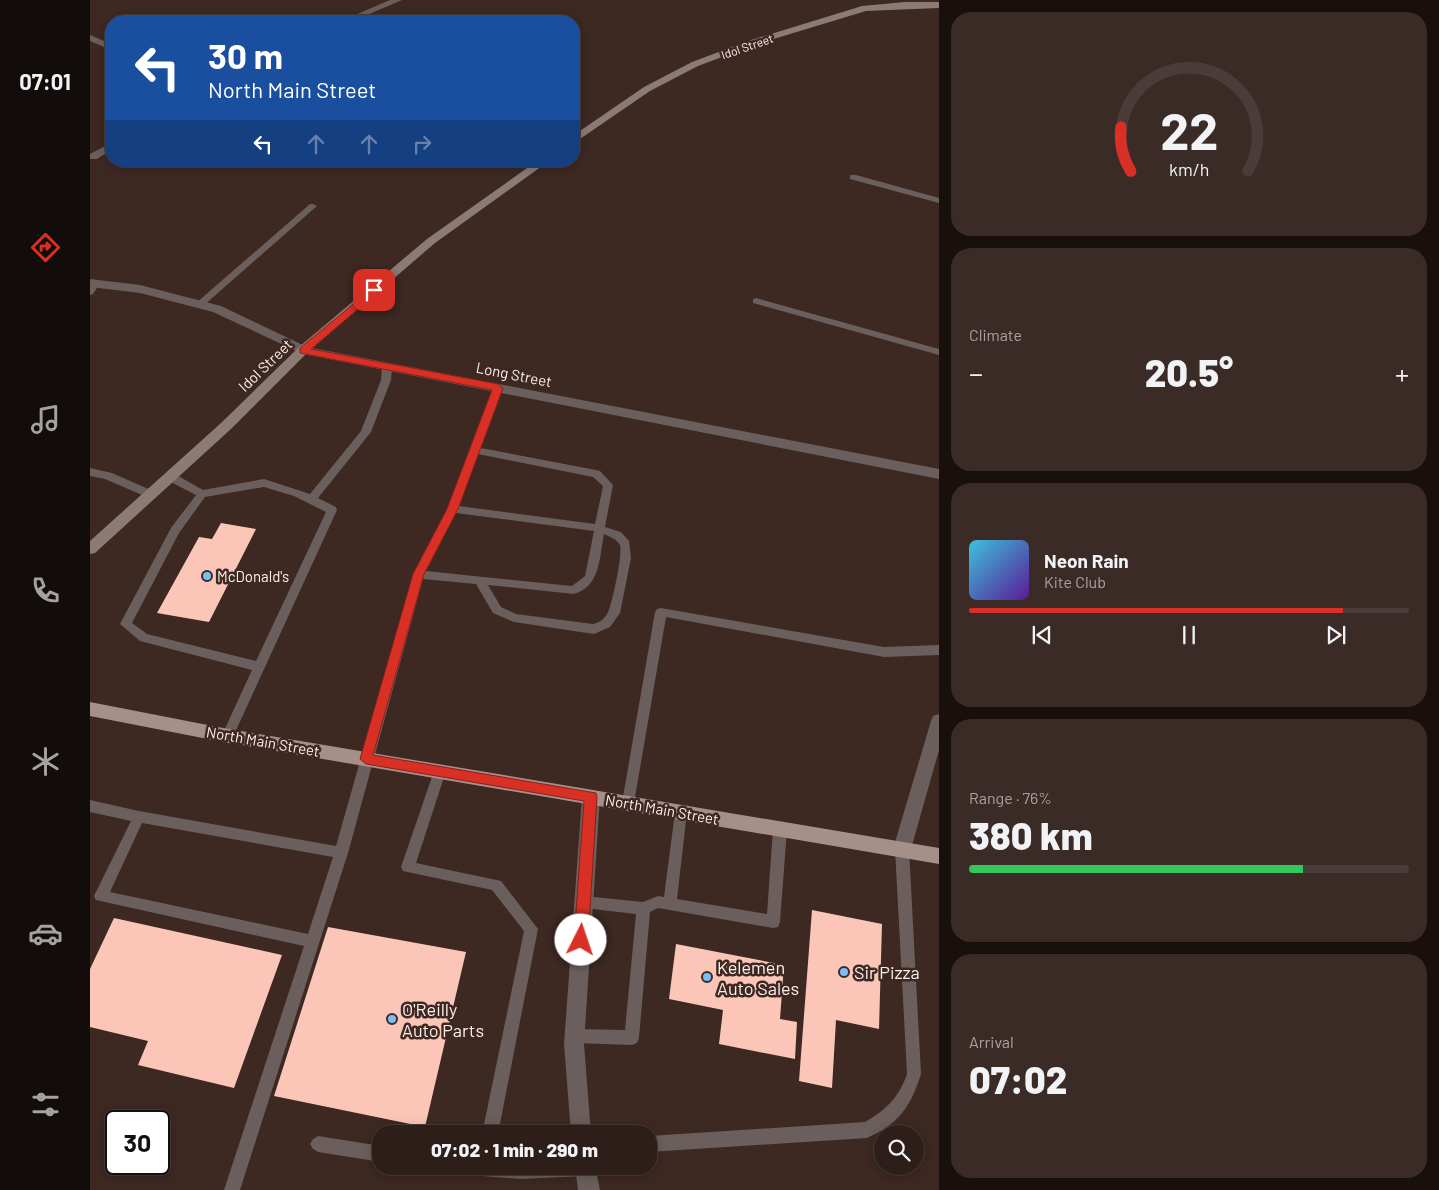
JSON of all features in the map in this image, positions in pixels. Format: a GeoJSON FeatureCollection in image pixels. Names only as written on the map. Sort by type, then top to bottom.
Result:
{"type":"FeatureCollection","features":[{"type":"Feature","properties":{"kind":"main road","name":"North Main Street"},"geometry":{"type":"LineString","coordinates":[[90,710],[366,759],[939,856]]}},
{"type":"Feature","properties":{"kind":"street"},"geometry":{"type":"LineString","coordinates":[[361,15],[398,0]]}},
{"type":"Feature","properties":{"kind":"street","name":"Idol Street"},"geometry":{"type":"LineString","coordinates":[[580,136],[647,88],[703,61],[751,43],[865,8],[939,5]]}},
{"type":"Feature","properties":{"kind":"street"},"geometry":{"type":"LineString","coordinates":[[90,38],[105,44]]}},
{"type":"Feature","properties":{"kind":"street"},"geometry":{"type":"LineString","coordinates":[[93,157],[105,150]]}},
{"type":"Feature","properties":{"kind":"street","name":"Idol Street"},"geometry":{"type":"LineString","coordinates":[[90,549],[226,426],[303,350],[432,241],[536,167]]}},
{"type":"Feature","properties":{"kind":"street","name":"Long Street"},"geometry":{"type":"LineString","coordinates":[[92,286],[140,289],[217,309],[303,350],[346,360],[387,366],[939,474]]}},
{"type":"Feature","properties":{"kind":"street"},"geometry":{"type":"LineString","coordinates":[[902,849],[939,721]]}},
{"type":"Feature","properties":{"kind":"street"},"geometry":{"type":"LineString","coordinates":[[580,1125],[574,1036],[591,797]]}},
{"type":"Feature","properties":{"kind":"street"},"geometry":{"type":"LineString","coordinates":[[586,1175],[589,1190]]}},
{"type":"Feature","properties":{"kind":"lane"},"geometry":{"type":"LineString","coordinates":[[912,0],[923,5]]}},
{"type":"Feature","properties":{"kind":"lane"},"geometry":{"type":"LineString","coordinates":[[853,177],[939,201]]}},
{"type":"Feature","properties":{"kind":"lane"},"geometry":{"type":"LineString","coordinates":[[199,305],[313,206]]}},
{"type":"Feature","properties":{"kind":"lane"},"geometry":{"type":"LineString","coordinates":[[756,302],[939,352]]}},
{"type":"Feature","properties":{"kind":"lane"},"geometry":{"type":"LineString","coordinates":[[312,500],[366,432],[386,380],[387,366]]}},
{"type":"Feature","properties":{"kind":"lane"},"geometry":{"type":"LineString","coordinates":[[232,1190],[341,853],[419,574],[452,509],[498,388]]}},
{"type":"Feature","properties":{"kind":"lane"},"geometry":{"type":"LineString","coordinates":[[419,574],[574,590],[590,578],[598,528],[608,485],[596,474],[474,450]]}},
{"type":"Feature","properties":{"kind":"lane"},"geometry":{"type":"LineString","coordinates":[[90,472],[108,476],[149,494]]}},
{"type":"Feature","properties":{"kind":"lane"},"geometry":{"type":"LineString","coordinates":[[169,476],[202,494],[264,484],[298,493],[332,510],[228,735]]}},
{"type":"Feature","properties":{"kind":"lane"},"geometry":{"type":"LineString","coordinates":[[202,494],[175,531],[126,624],[144,638],[260,667]]}},
{"type":"Feature","properties":{"kind":"lane"},"geometry":{"type":"LineString","coordinates":[[452,509],[598,528],[617,535],[625,544],[626,558],[614,613],[606,624],[594,629],[514,618],[497,610],[479,580]]}},
{"type":"Feature","properties":{"kind":"lane"},"geometry":{"type":"LineString","coordinates":[[628,803],[661,612],[884,652],[939,650]]}},
{"type":"Feature","properties":{"kind":"lane"},"geometry":{"type":"LineString","coordinates":[[440,771],[408,867],[496,885],[530,929],[492,1125]]}},
{"type":"Feature","properties":{"kind":"lane"},"geometry":{"type":"LineString","coordinates":[[90,806],[139,817],[341,853]]}},
{"type":"Feature","properties":{"kind":"lane"},"geometry":{"type":"LineString","coordinates":[[670,904],[681,812]]}},
{"type":"Feature","properties":{"kind":"lane"},"geometry":{"type":"LineString","coordinates":[[139,817],[101,896],[312,941]]}},
{"type":"Feature","properties":{"kind":"lane"},"geometry":{"type":"LineString","coordinates":[[584,902],[643,908],[658,902],[773,922],[780,829]]}},
{"type":"Feature","properties":{"kind":"lane"},"geometry":{"type":"LineString","coordinates":[[657,1143],[867,1130],[890,1117],[907,1098],[914,1074],[902,849]]}},
{"type":"Feature","properties":{"kind":"lane"},"geometry":{"type":"LineString","coordinates":[[574,1036],[632,1038],[643,908]]}},
{"type":"Feature","properties":{"kind":"lane"},"geometry":{"type":"LineString","coordinates":[[318,1144],[372,1153]]}},
{"type":"Feature","properties":{"kind":"building"},"geometry":{"type":"Polygon","coordinates":[[[221,523],[256,529],[209,622],[157,613],[199,537],[212,539],[221,523]]]}},
{"type":"Feature","properties":{"kind":"building","name":"Sir Pizza"},"geometry":{"type":"Polygon","coordinates":[[[812,910],[882,924],[879,1029],[836,1020],[832,1088],[799,1081],[812,910]]]}},
{"type":"Feature","properties":{"kind":"building"},"geometry":{"type":"Polygon","coordinates":[[[114,918],[282,955],[234,1088],[138,1065],[148,1041],[90,1027],[90,969],[114,918]]]}},
{"type":"Feature","properties":{"kind":"building"},"geometry":{"type":"Polygon","coordinates":[[[328,927],[466,952],[425,1125],[415,1125],[274,1096],[328,927]]]}},
{"type":"Feature","properties":{"kind":"building"},"geometry":{"type":"Polygon","coordinates":[[[676,944],[784,965],[780,1019],[797,1022],[795,1059],[719,1044],[723,1010],[669,999],[676,944]]]}},
{"type":"Feature","properties":{"kind":"place","name":"McDonald's"},"geometry":{"type":"Point","coordinates":[207,576]}},
{"type":"Feature","properties":{"kind":"place","name":"Sir Pizza"},"geometry":{"type":"Point","coordinates":[844,972]}},
{"type":"Feature","properties":{"kind":"place","name":"Kelemen Auto Sales"},"geometry":{"type":"Point","coordinates":[707,977]}},
{"type":"Feature","properties":{"kind":"place","name":"O'Reilly Auto Parts"},"geometry":{"type":"Point","coordinates":[392,1019]}},
{"type":"Feature","properties":{"kind":"route"},"geometry":{"type":"LineString","coordinates":[[374,290],[303,350],[346,360],[387,366],[498,388],[452,509],[419,574],[366,759],[591,797],[581,940]]}}]}
